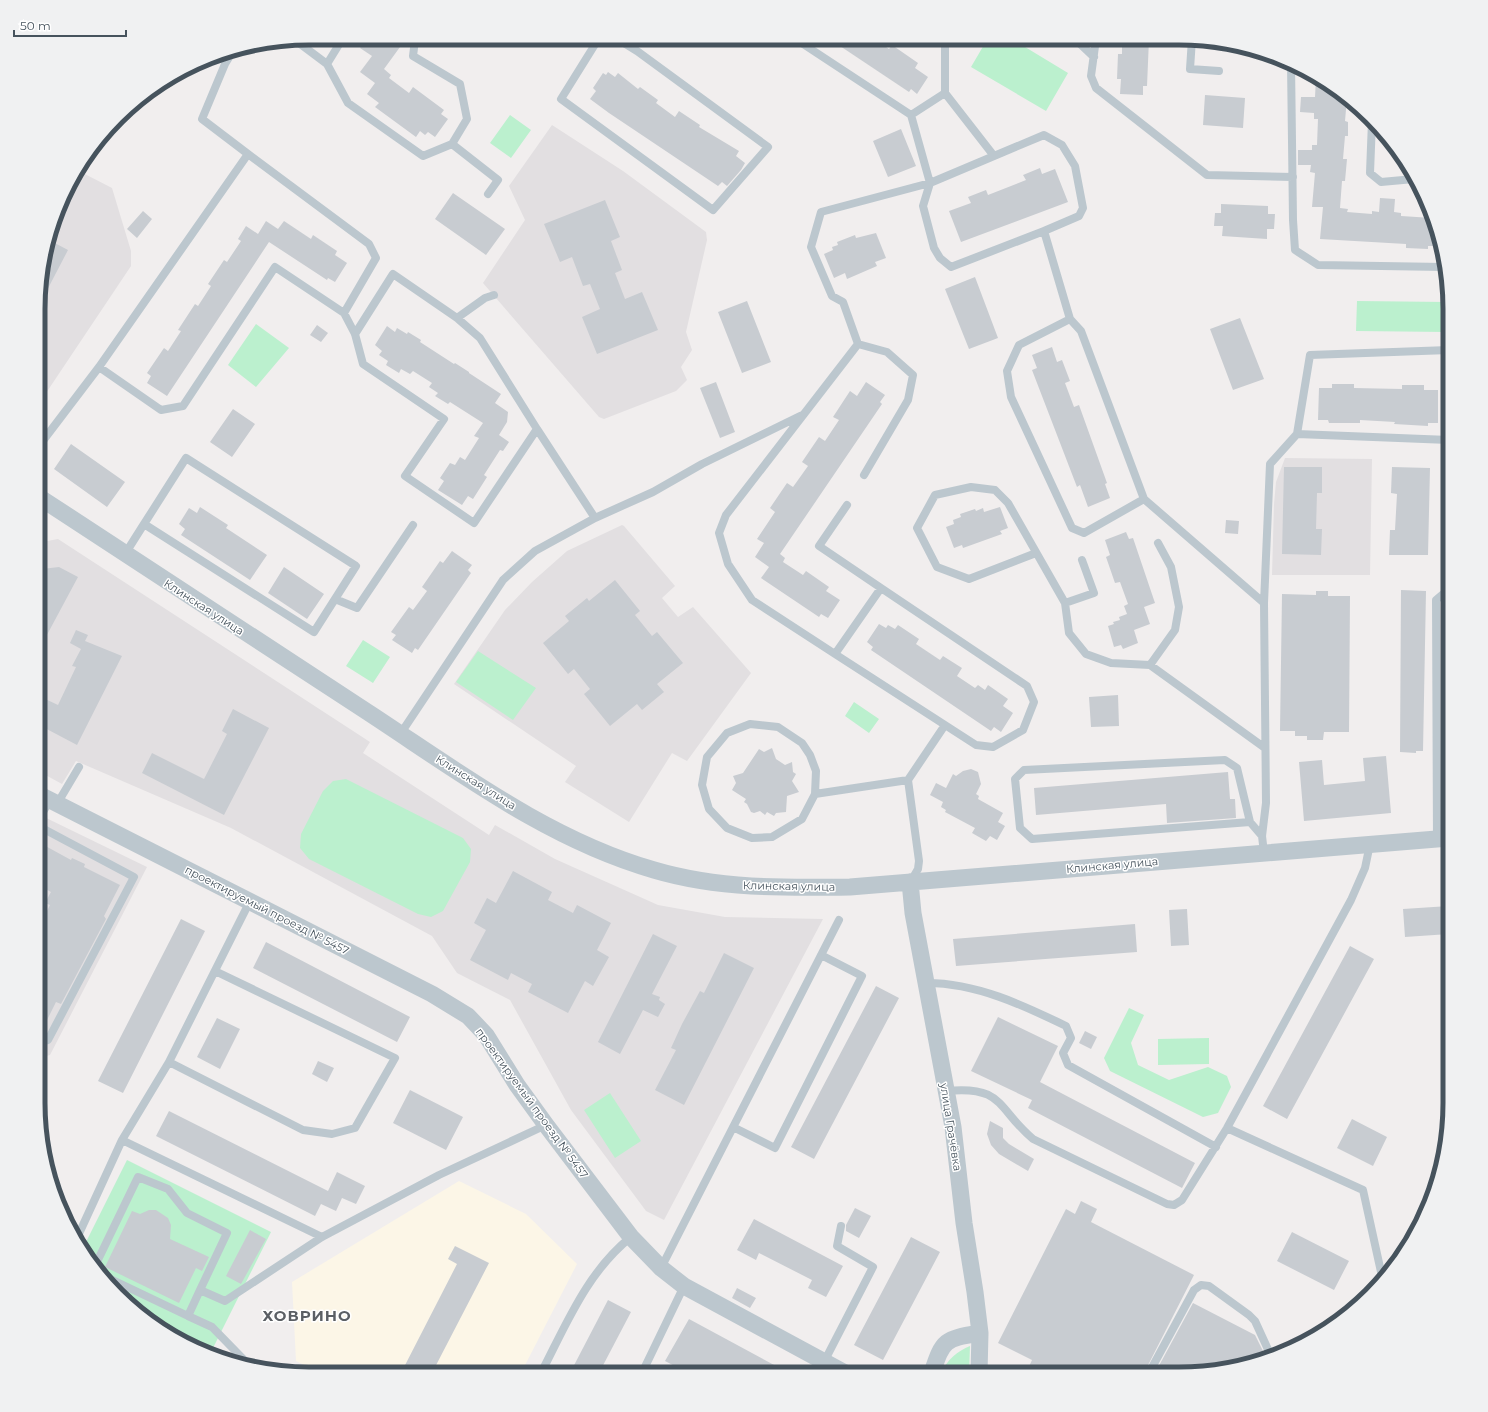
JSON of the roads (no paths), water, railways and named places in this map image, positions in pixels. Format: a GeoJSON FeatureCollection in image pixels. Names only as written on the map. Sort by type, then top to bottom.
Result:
{"type":"FeatureCollection","features":[{"type":"Feature","properties":{"kind":"street","name":"Клинская улица"},"geometry":{"type":"LineString","coordinates":[[45,501],[492,793],[565,836],[611,856],[655,870],[708,882],[764,888],[850,887],[1443,838]]}},
{"type":"Feature","properties":{"kind":"street","name":"проектируемый проезд № 5457"},"geometry":{"type":"LineString","coordinates":[[49,800],[432,994],[468,1016],[486,1035],[517,1085],[631,1237],[661,1268],[684,1286],[834,1367]]}},
{"type":"Feature","properties":{"kind":"street","name":"улица Грачёвка"},"geometry":{"type":"LineString","coordinates":[[910,882],[913,913],[953,1127],[980,1333],[979,1367]]}},
{"type":"Feature","properties":{"kind":"street"},"geometry":{"type":"LineString","coordinates":[[934,1367],[939,1352],[945,1343],[954,1337],[980,1333]]}},
{"type":"Feature","properties":{"kind":"lane"},"geometry":{"type":"LineString","coordinates":[[303,45],[327,64],[348,103],[423,156],[452,144],[467,119],[460,84],[413,56],[414,45]]}},
{"type":"Feature","properties":{"kind":"lane"},"geometry":{"type":"LineString","coordinates":[[327,64],[339,45]]}},
{"type":"Feature","properties":{"kind":"lane"},"geometry":{"type":"LineString","coordinates":[[595,45],[561,99],[713,210],[768,147],[627,45]]}},
{"type":"Feature","properties":{"kind":"lane"},"geometry":{"type":"LineString","coordinates":[[805,45],[911,115],[930,183],[923,206],[934,248],[940,258],[951,267],[1079,216],[1083,208],[1075,166],[1062,145],[1044,135],[930,183],[821,212],[811,247],[832,296],[844,302],[858,344]]}},
{"type":"Feature","properties":{"kind":"lane"},"geometry":{"type":"LineString","coordinates":[[945,45],[945,93],[994,156]]}},
{"type":"Feature","properties":{"kind":"lane"},"geometry":{"type":"LineString","coordinates":[[1082,45],[1094,57]]}},
{"type":"Feature","properties":{"kind":"lane"},"geometry":{"type":"LineString","coordinates":[[1095,45],[1091,76],[1096,88],[1207,175],[1293,177]]}},
{"type":"Feature","properties":{"kind":"lane"},"geometry":{"type":"LineString","coordinates":[[1192,46],[1190,69],[1220,71]]}},
{"type":"Feature","properties":{"kind":"lane"},"geometry":{"type":"LineString","coordinates":[[229,58],[202,119],[369,244],[376,258],[344,313]]}},
{"type":"Feature","properties":{"kind":"lane"},"geometry":{"type":"LineString","coordinates":[[1292,70],[1293,177],[1296,250],[1318,265],[1440,267]]}},
{"type":"Feature","properties":{"kind":"lane"},"geometry":{"type":"LineString","coordinates":[[911,115],[945,93]]}},
{"type":"Feature","properties":{"kind":"lane"},"geometry":{"type":"LineString","coordinates":[[1372,129],[1370,173],[1381,182],[1409,179]]}},
{"type":"Feature","properties":{"kind":"lane"},"geometry":{"type":"LineString","coordinates":[[452,144],[498,180],[488,194]]}},
{"type":"Feature","properties":{"kind":"lane"},"geometry":{"type":"LineString","coordinates":[[45,438],[99,367],[248,154]]}},
{"type":"Feature","properties":{"kind":"lane"},"geometry":{"type":"LineString","coordinates":[[1044,231],[1070,319],[1081,332],[1144,499],[1264,603]]}},
{"type":"Feature","properties":{"kind":"lane"},"geometry":{"type":"LineString","coordinates":[[99,367],[161,410],[183,406],[275,267],[344,313],[355,334],[363,364],[444,419],[405,476],[474,523],[537,429]]}},
{"type":"Feature","properties":{"kind":"lane"},"geometry":{"type":"LineString","coordinates":[[355,334],[393,274],[457,318],[480,338],[595,518]]}},
{"type":"Feature","properties":{"kind":"lane"},"geometry":{"type":"LineString","coordinates":[[457,318],[484,298],[494,295]]}},
{"type":"Feature","properties":{"kind":"lane"},"geometry":{"type":"LineString","coordinates":[[1070,319],[1019,345],[1007,370],[1011,398],[1072,528],[1084,533],[1144,499]]}},
{"type":"Feature","properties":{"kind":"lane"},"geometry":{"type":"LineString","coordinates":[[847,505],[819,546],[1027,686],[1034,702],[1023,730],[993,747],[976,745],[752,600],[728,564],[719,533],[726,515],[858,344]]}},
{"type":"Feature","properties":{"kind":"lane"},"geometry":{"type":"LineString","coordinates":[[858,344],[887,352],[913,375],[908,400],[864,475]]}},
{"type":"Feature","properties":{"kind":"lane"},"geometry":{"type":"LineString","coordinates":[[1264,853],[1262,836],[1266,803],[1264,603],[1270,464],[1297,434],[1310,355],[1443,350]]}},
{"type":"Feature","properties":{"kind":"lane"},"geometry":{"type":"LineString","coordinates":[[401,733],[503,580],[535,551],[595,518],[653,492],[702,464],[802,415]]}},
{"type":"Feature","properties":{"kind":"lane"},"geometry":{"type":"LineString","coordinates":[[1297,434],[1443,440]]}},
{"type":"Feature","properties":{"kind":"lane"},"geometry":{"type":"LineString","coordinates":[[125,554],[144,524],[186,458],[356,566],[314,632],[144,524]]}},
{"type":"Feature","properties":{"kind":"lane"},"geometry":{"type":"LineString","coordinates":[[1036,553],[969,579],[937,567],[917,528],[935,495],[971,487],[995,490],[1008,503],[1065,603],[1069,633],[1086,654],[1111,664],[1150,665],[1265,748]]}},
{"type":"Feature","properties":{"kind":"lane"},"geometry":{"type":"LineString","coordinates":[[335,599],[358,608],[413,525]]}},
{"type":"Feature","properties":{"kind":"lane"},"geometry":{"type":"LineString","coordinates":[[1150,665],[1175,630],[1179,607],[1171,567],[1158,543]]}},
{"type":"Feature","properties":{"kind":"lane"},"geometry":{"type":"LineString","coordinates":[[1065,603],[1094,593],[1082,560]]}},
{"type":"Feature","properties":{"kind":"lane"},"geometry":{"type":"LineString","coordinates":[[835,654],[881,588]]}},
{"type":"Feature","properties":{"kind":"lane"},"geometry":{"type":"LineString","coordinates":[[1443,594],[1436,600],[1443,838]]}},
{"type":"Feature","properties":{"kind":"lane"},"geometry":{"type":"LineString","coordinates":[[750,724],[778,727],[802,743],[810,755],[816,771],[815,794],[802,818],[772,837],[752,838],[727,828],[709,809],[702,785],[707,757],[727,733],[750,724]]}},
{"type":"Feature","properties":{"kind":"lane"},"geometry":{"type":"LineString","coordinates":[[910,882],[918,869],[920,861],[908,780],[946,725]]}},
{"type":"Feature","properties":{"kind":"lane"},"geometry":{"type":"LineString","coordinates":[[1250,822],[1032,839],[1020,828],[1015,779],[1024,770],[1225,760],[1237,768],[1250,822],[1262,836]]}},
{"type":"Feature","properties":{"kind":"lane"},"geometry":{"type":"LineString","coordinates":[[49,800],[79,767]]}},
{"type":"Feature","properties":{"kind":"lane"},"geometry":{"type":"LineString","coordinates":[[815,794],[908,780]]}},
{"type":"Feature","properties":{"kind":"lane"},"geometry":{"type":"LineString","coordinates":[[45,830],[134,877],[48,1040],[45,1041]]}},
{"type":"Feature","properties":{"kind":"lane"},"geometry":{"type":"LineString","coordinates":[[946,1090],[965,1089],[979,1091],[990,1095],[1001,1103],[1025,1132],[1033,1139],[1167,1204],[1174,1205],[1182,1200],[1216,1147],[1351,900],[1365,868],[1370,844]]}},
{"type":"Feature","properties":{"kind":"lane"},"geometry":{"type":"LineString","coordinates":[[79,1233],[122,1140],[169,1062],[250,901]]}},
{"type":"Feature","properties":{"kind":"lane"},"geometry":{"type":"LineString","coordinates":[[661,1268],[839,920]]}},
{"type":"Feature","properties":{"kind":"lane"},"geometry":{"type":"LineString","coordinates":[[733,1127],[775,1148],[862,976],[821,955]]}},
{"type":"Feature","properties":{"kind":"lane"},"geometry":{"type":"LineString","coordinates":[[169,1062],[302,1130],[332,1134],[355,1128],[395,1058],[214,970]]}},
{"type":"Feature","properties":{"kind":"lane"},"geometry":{"type":"LineString","coordinates":[[927,983],[946,983],[1014,1002],[1066,1026],[1071,1038],[1063,1053],[1068,1065],[1216,1147]]}},
{"type":"Feature","properties":{"kind":"lane"},"geometry":{"type":"LineString","coordinates":[[200,1290],[225,1301],[322,1237],[438,1175],[546,1125]]}},
{"type":"Feature","properties":{"kind":"lane"},"geometry":{"type":"LineString","coordinates":[[1227,1128],[1363,1190],[1381,1272]]}},
{"type":"Feature","properties":{"kind":"lane"},"geometry":{"type":"LineString","coordinates":[[122,1140],[322,1237]]}},
{"type":"Feature","properties":{"kind":"lane"},"geometry":{"type":"LineString","coordinates":[[98,1260],[138,1177],[168,1189],[186,1213],[227,1233],[188,1316]]}},
{"type":"Feature","properties":{"kind":"lane"},"geometry":{"type":"LineString","coordinates":[[824,1362],[873,1267],[837,1246],[841,1226]]}},
{"type":"Feature","properties":{"kind":"lane"},"geometry":{"type":"LineString","coordinates":[[544,1367],[584,1288],[620,1246],[631,1237]]}},
{"type":"Feature","properties":{"kind":"lane"},"geometry":{"type":"LineString","coordinates":[[114,1281],[212,1327],[243,1358]]}},
{"type":"Feature","properties":{"kind":"lane"},"geometry":{"type":"LineString","coordinates":[[1152,1367],[1194,1290],[1201,1285],[1209,1286],[1249,1315],[1260,1330],[1269,1351]]}},
{"type":"Feature","properties":{"kind":"lane"},"geometry":{"type":"LineString","coordinates":[[645,1367],[684,1286]]}},
{"type":"Feature","properties":{"kind":"district","name":"ХОВРИНО"},"geometry":{"type":"Point","coordinates":[307,1315]}}]}
